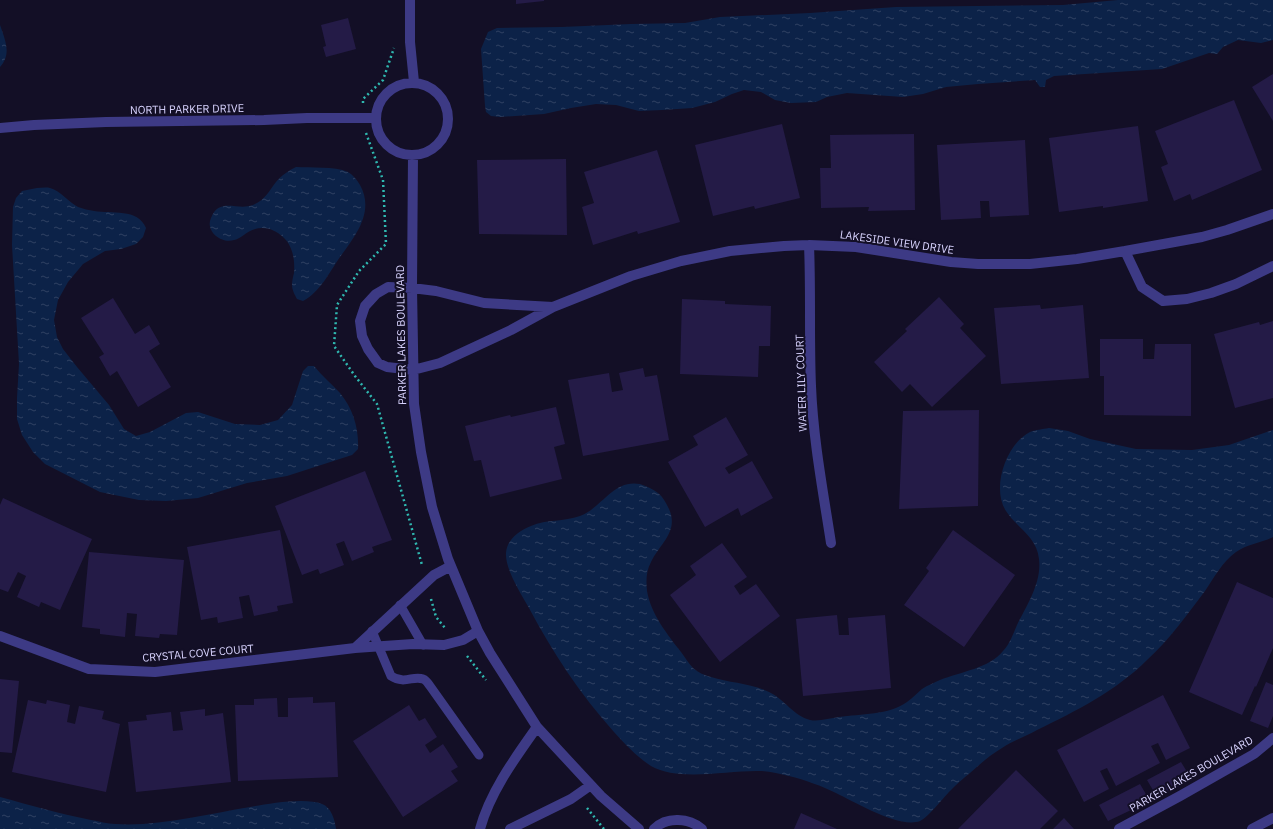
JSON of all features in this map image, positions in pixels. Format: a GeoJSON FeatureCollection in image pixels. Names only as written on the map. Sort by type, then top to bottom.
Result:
{"type":"FeatureCollection","features":[{"type":"Feature","properties":{"kind":"street"},"geometry":{"type":"LineString","coordinates":[[410,0],[410,42],[414,82]]}},
{"type":"Feature","properties":{"kind":"street"},"geometry":{"type":"LineString","coordinates":[[414,82],[426,85],[436,92],[444,101],[448,126],[443,137],[435,146],[425,153],[413,155],[401,153],[391,148],[382,140],[377,130],[375,118],[377,107],[391,88],[402,83],[414,82]]}},
{"type":"Feature","properties":{"kind":"street","name":"NORTH PARKER DRIVE"},"geometry":{"type":"LineString","coordinates":[[0,128],[34,125],[121,122],[375,118]]}},
{"type":"Feature","properties":{"kind":"street","name":"PARKER LAKES BOULEVARD"},"geometry":{"type":"LineString","coordinates":[[413,155],[412,288],[414,404],[420,452],[432,507],[450,566],[478,631],[490,653],[537,727],[602,796],[640,829]]}},
{"type":"Feature","properties":{"kind":"street","name":"LAKESIDE VIEW DRIVE"},"geometry":{"type":"LineString","coordinates":[[553,307],[484,303],[436,291],[388,287],[376,294],[365,306],[360,321],[362,336],[368,350],[378,363],[387,367],[413,370],[440,363],[511,330],[553,307],[631,276],[681,261],[730,251],[809,245],[856,247],[950,262],[978,264],[1030,264],[1077,259],[1202,237],[1273,214]]}},
{"type":"Feature","properties":{"kind":"street","name":"WATER LILY COURT"},"geometry":{"type":"LineString","coordinates":[[809,245],[811,282],[811,386],[815,437],[831,543]]}},
{"type":"Feature","properties":{"kind":"street"},"geometry":{"type":"LineString","coordinates":[[1125,251],[1142,287],[1163,301],[1187,299],[1211,293],[1236,284],[1273,266]]}},
{"type":"Feature","properties":{"kind":"street"},"geometry":{"type":"LineString","coordinates":[[355,648],[434,575],[450,566]]}},
{"type":"Feature","properties":{"kind":"street","name":"CRYSTAL COVE COURT"},"geometry":{"type":"LineString","coordinates":[[0,636],[89,669],[155,672],[355,648],[414,644],[444,645],[456,642],[478,631]]}},
{"type":"Feature","properties":{"kind":"street"},"geometry":{"type":"LineString","coordinates":[[480,829],[484,814],[502,781],[523,746],[537,727]]}},
{"type":"Feature","properties":{"kind":"street","name":"PARKER LAKES BOULEVARD"},"geometry":{"type":"LineString","coordinates":[[1119,829],[1254,754],[1273,738]]}},
{"type":"Feature","properties":{"kind":"street"},"geometry":{"type":"LineString","coordinates":[[510,829],[571,800],[591,785]]}},
{"type":"Feature","properties":{"kind":"street"},"geometry":{"type":"LineString","coordinates":[[1252,829],[1273,818]]}},
{"type":"Feature","properties":{"kind":"street"},"geometry":{"type":"LineString","coordinates":[[654,829],[663,823],[676,819],[697,824],[702,829]]}},
{"type":"Feature","properties":{"kind":"lane"},"geometry":{"type":"LineString","coordinates":[[400,606],[423,645]]}},
{"type":"Feature","properties":{"kind":"lane"},"geometry":{"type":"LineString","coordinates":[[372,631],[391,676],[397,679],[406,680],[418,678],[424,679],[479,755]]}},
{"type":"Feature","properties":{"kind":"water"},"geometry":{"type":"Polygon","coordinates":[[[1118,0],[1273,0],[1273,40],[1261,43],[1238,40],[1223,47],[1217,54],[1209,53],[1162,69],[1054,76],[1046,80],[1045,87],[1040,87],[1035,80],[946,87],[923,94],[903,97],[847,93],[827,97],[816,102],[791,103],[775,100],[761,92],[744,90],[715,102],[692,108],[639,111],[616,105],[596,104],[544,114],[500,117],[491,116],[486,112],[481,49],[488,32],[497,28],[685,23],[720,17],[896,7],[1063,5],[1118,0]]]}},
{"type":"Feature","properties":{"kind":"water"},"geometry":{"type":"Polygon","coordinates":[[[0,25],[7,52],[4,62],[0,67],[0,25]]]}},
{"type":"Feature","properties":{"kind":"water"},"geometry":{"type":"Polygon","coordinates":[[[296,167],[329,168],[348,172],[360,185],[364,195],[365,205],[361,223],[352,241],[328,276],[314,293],[303,301],[297,299],[292,289],[294,273],[293,254],[289,245],[276,231],[267,228],[254,229],[240,238],[229,241],[219,238],[212,232],[210,227],[211,218],[214,212],[219,208],[224,206],[241,207],[253,205],[261,201],[281,177],[296,167]]]}},
{"type":"Feature","properties":{"kind":"water"},"geometry":{"type":"Polygon","coordinates":[[[37,188],[54,189],[78,207],[94,211],[123,213],[137,217],[146,228],[143,237],[136,244],[121,249],[105,251],[83,264],[68,282],[58,300],[54,320],[57,337],[63,349],[109,405],[124,429],[136,436],[150,432],[186,413],[198,412],[235,424],[260,425],[278,420],[292,405],[303,371],[308,366],[314,366],[345,399],[352,412],[356,426],[358,449],[352,455],[287,476],[247,483],[198,498],[166,501],[139,500],[100,492],[45,464],[33,452],[22,435],[17,419],[19,364],[12,245],[13,207],[16,198],[22,191],[37,188]]]}},
{"type":"Feature","properties":{"kind":"water"},"geometry":{"type":"Polygon","coordinates":[[[1049,428],[1068,431],[1090,439],[1136,449],[1192,450],[1229,445],[1273,430],[1273,537],[1245,547],[1231,556],[1222,565],[1205,591],[1170,636],[1135,671],[1095,700],[1011,743],[993,754],[959,782],[924,819],[920,821],[901,821],[890,818],[807,781],[775,773],[764,771],[747,771],[689,774],[662,771],[651,766],[618,737],[578,688],[538,625],[518,589],[506,559],[507,548],[511,540],[522,530],[549,521],[580,516],[595,507],[608,495],[622,486],[640,484],[645,486],[658,493],[666,502],[672,524],[667,537],[648,569],[646,584],[649,599],[660,623],[693,668],[699,673],[708,676],[755,687],[769,692],[799,715],[810,720],[883,712],[900,706],[931,684],[983,666],[997,657],[1009,642],[1036,585],[1039,559],[1035,545],[1026,533],[1010,517],[1002,501],[1000,491],[1003,467],[1014,446],[1021,438],[1030,432],[1049,428]]]}},
{"type":"Feature","properties":{"kind":"water"},"geometry":{"type":"Polygon","coordinates":[[[0,797],[79,818],[109,824],[148,824],[276,803],[306,801],[322,804],[328,808],[334,818],[336,829],[0,829],[0,797]]]}},
{"type":"Feature","properties":{"kind":"building"},"geometry":{"type":"Polygon","coordinates":[[[516,0],[544,0],[544,1],[516,4],[516,0]]]}},
{"type":"Feature","properties":{"kind":"building"},"geometry":{"type":"Polygon","coordinates":[[[348,18],[356,49],[326,57],[323,47],[326,46],[321,25],[348,18]]]}},
{"type":"Feature","properties":{"kind":"building"},"geometry":{"type":"Polygon","coordinates":[[[1273,74],[1273,121],[1252,87],[1273,74]]]}},
{"type":"Feature","properties":{"kind":"building"},"geometry":{"type":"Polygon","coordinates":[[[1234,100],[1262,170],[1192,200],[1190,194],[1174,201],[1161,167],[1168,164],[1155,131],[1234,100]]]}},
{"type":"Feature","properties":{"kind":"building"},"geometry":{"type":"Polygon","coordinates":[[[782,124],[800,198],[755,209],[754,206],[713,216],[695,145],[782,124]]]}},
{"type":"Feature","properties":{"kind":"building"},"geometry":{"type":"Polygon","coordinates":[[[1138,126],[1148,201],[1103,208],[1103,206],[1059,212],[1049,138],[1138,126]]]}},
{"type":"Feature","properties":{"kind":"building"},"geometry":{"type":"Polygon","coordinates":[[[914,134],[915,210],[868,211],[869,207],[821,208],[820,168],[831,168],[830,135],[914,134]]]}},
{"type":"Feature","properties":{"kind":"building"},"geometry":{"type":"Polygon","coordinates":[[[1025,140],[1029,215],[990,217],[989,201],[980,201],[981,218],[941,220],[937,145],[1025,140]]]}},
{"type":"Feature","properties":{"kind":"building"},"geometry":{"type":"Polygon","coordinates":[[[657,150],[680,222],[638,234],[637,231],[593,245],[582,207],[594,203],[584,172],[657,150]]]}},
{"type":"Feature","properties":{"kind":"building"},"geometry":{"type":"Polygon","coordinates":[[[566,159],[567,235],[479,234],[477,160],[566,159]]]}},
{"type":"Feature","properties":{"kind":"building"},"geometry":{"type":"Polygon","coordinates":[[[939,297],[964,324],[960,328],[986,356],[932,407],[910,384],[902,392],[874,362],[907,331],[905,329],[939,297]]]}},
{"type":"Feature","properties":{"kind":"building"},"geometry":{"type":"Polygon","coordinates":[[[113,298],[135,334],[149,325],[160,344],[149,351],[171,387],[138,407],[117,371],[110,376],[99,357],[104,354],[81,318],[113,298]]]}},
{"type":"Feature","properties":{"kind":"building"},"geometry":{"type":"Polygon","coordinates":[[[682,299],[725,301],[725,304],[771,306],[770,346],[759,346],[758,377],[680,374],[682,299]]]}},
{"type":"Feature","properties":{"kind":"building"},"geometry":{"type":"Polygon","coordinates":[[[1040,305],[1041,309],[1083,305],[1089,378],[1001,384],[994,308],[1040,305]]]}},
{"type":"Feature","properties":{"kind":"building"},"geometry":{"type":"Polygon","coordinates":[[[1273,321],[1273,398],[1235,408],[1214,334],[1259,322],[1260,325],[1273,321]]]}},
{"type":"Feature","properties":{"kind":"building"},"geometry":{"type":"Polygon","coordinates":[[[1100,339],[1143,339],[1143,359],[1154,359],[1155,344],[1191,344],[1191,416],[1104,415],[1104,376],[1100,376],[1100,339]]]}},
{"type":"Feature","properties":{"kind":"building"},"geometry":{"type":"Polygon","coordinates":[[[643,368],[645,377],[657,375],[669,440],[583,456],[568,380],[609,373],[612,392],[623,390],[619,373],[643,368]]]}},
{"type":"Feature","properties":{"kind":"building"},"geometry":{"type":"Polygon","coordinates":[[[556,407],[565,444],[554,447],[562,479],[490,497],[481,460],[474,461],[465,426],[510,415],[511,417],[556,407]]]}},
{"type":"Feature","properties":{"kind":"building"},"geometry":{"type":"Polygon","coordinates":[[[979,410],[978,506],[899,509],[903,411],[979,410]]]}},
{"type":"Feature","properties":{"kind":"building"},"geometry":{"type":"Polygon","coordinates":[[[726,417],[748,455],[725,468],[729,474],[752,461],[773,498],[741,516],[738,508],[705,527],[668,462],[698,445],[693,436],[726,417]]]}},
{"type":"Feature","properties":{"kind":"building"},"geometry":{"type":"Polygon","coordinates":[[[365,471],[392,540],[372,547],[374,552],[352,561],[344,541],[336,544],[344,565],[320,574],[318,569],[302,575],[275,506],[365,471]]]}},
{"type":"Feature","properties":{"kind":"building"},"geometry":{"type":"Polygon","coordinates":[[[3,498],[92,539],[60,610],[41,602],[39,607],[17,597],[26,576],[18,572],[8,592],[0,589],[0,505],[3,498]]]}},
{"type":"Feature","properties":{"kind":"building"},"geometry":{"type":"Polygon","coordinates":[[[280,530],[293,603],[277,606],[278,611],[254,616],[249,595],[239,597],[243,618],[218,623],[217,617],[201,620],[187,547],[280,530]]]}},
{"type":"Feature","properties":{"kind":"building"},"geometry":{"type":"Polygon","coordinates":[[[953,530],[1015,575],[964,647],[904,605],[929,571],[926,568],[953,530]]]}},
{"type":"Feature","properties":{"kind":"building"},"geometry":{"type":"Polygon","coordinates":[[[722,543],[747,577],[734,586],[740,595],[756,584],[780,616],[720,662],[670,595],[696,575],[690,566],[722,543]]]}},
{"type":"Feature","properties":{"kind":"building"},"geometry":{"type":"Polygon","coordinates":[[[89,552],[184,560],[177,635],[160,634],[159,638],[135,636],[137,614],[127,613],[125,637],[100,634],[100,629],[82,627],[89,552]]]}},
{"type":"Feature","properties":{"kind":"building"},"geometry":{"type":"Polygon","coordinates":[[[1237,582],[1273,598],[1273,648],[1242,715],[1189,692],[1237,582]]]}},
{"type":"Feature","properties":{"kind":"building"},"geometry":{"type":"Polygon","coordinates":[[[837,615],[839,635],[849,635],[848,618],[885,615],[891,688],[803,696],[796,619],[837,615]]]}},
{"type":"Feature","properties":{"kind":"building"},"geometry":{"type":"Polygon","coordinates":[[[0,679],[19,681],[12,753],[0,752],[0,679]]]}},
{"type":"Feature","properties":{"kind":"building"},"geometry":{"type":"Polygon","coordinates":[[[1266,682],[1273,685],[1273,716],[1268,728],[1250,721],[1266,682]]]}},
{"type":"Feature","properties":{"kind":"building"},"geometry":{"type":"Polygon","coordinates":[[[1163,695],[1190,748],[1166,760],[1158,743],[1151,746],[1160,763],[1116,786],[1107,768],[1100,771],[1109,789],[1084,802],[1057,750],[1163,695]]]}},
{"type":"Feature","properties":{"kind":"building"},"geometry":{"type":"Polygon","coordinates":[[[313,697],[313,703],[335,702],[338,777],[238,781],[235,705],[254,705],[254,699],[277,698],[278,717],[288,717],[288,698],[313,697]]]}},
{"type":"Feature","properties":{"kind":"building"},"geometry":{"type":"Polygon","coordinates":[[[28,700],[46,704],[47,700],[70,705],[67,722],[75,724],[79,706],[104,711],[102,719],[120,724],[106,792],[12,772],[28,700]]]}},
{"type":"Feature","properties":{"kind":"building"},"geometry":{"type":"Polygon","coordinates":[[[409,705],[419,721],[425,718],[437,737],[425,745],[430,753],[443,744],[458,767],[451,771],[458,781],[403,817],[353,741],[409,705]]]}},
{"type":"Feature","properties":{"kind":"building"},"geometry":{"type":"Polygon","coordinates":[[[205,709],[205,716],[223,713],[231,782],[136,792],[128,722],[147,720],[146,715],[171,712],[173,731],[183,730],[180,712],[205,709]]]}},
{"type":"Feature","properties":{"kind":"building"},"geometry":{"type":"Polygon","coordinates":[[[1181,762],[1192,780],[1157,797],[1147,780],[1181,762]]]}},
{"type":"Feature","properties":{"kind":"building"},"geometry":{"type":"Polygon","coordinates":[[[1016,770],[1058,811],[1040,829],[958,829],[1016,770]]]}},
{"type":"Feature","properties":{"kind":"building"},"geometry":{"type":"Polygon","coordinates":[[[1140,784],[1150,801],[1108,821],[1099,805],[1140,784]]]}},
{"type":"Feature","properties":{"kind":"building"},"geometry":{"type":"Polygon","coordinates":[[[801,813],[837,829],[794,829],[801,813]]]}},
{"type":"Feature","properties":{"kind":"building"},"geometry":{"type":"Polygon","coordinates":[[[1064,818],[1074,829],[1053,829],[1064,818]]]}}]}
